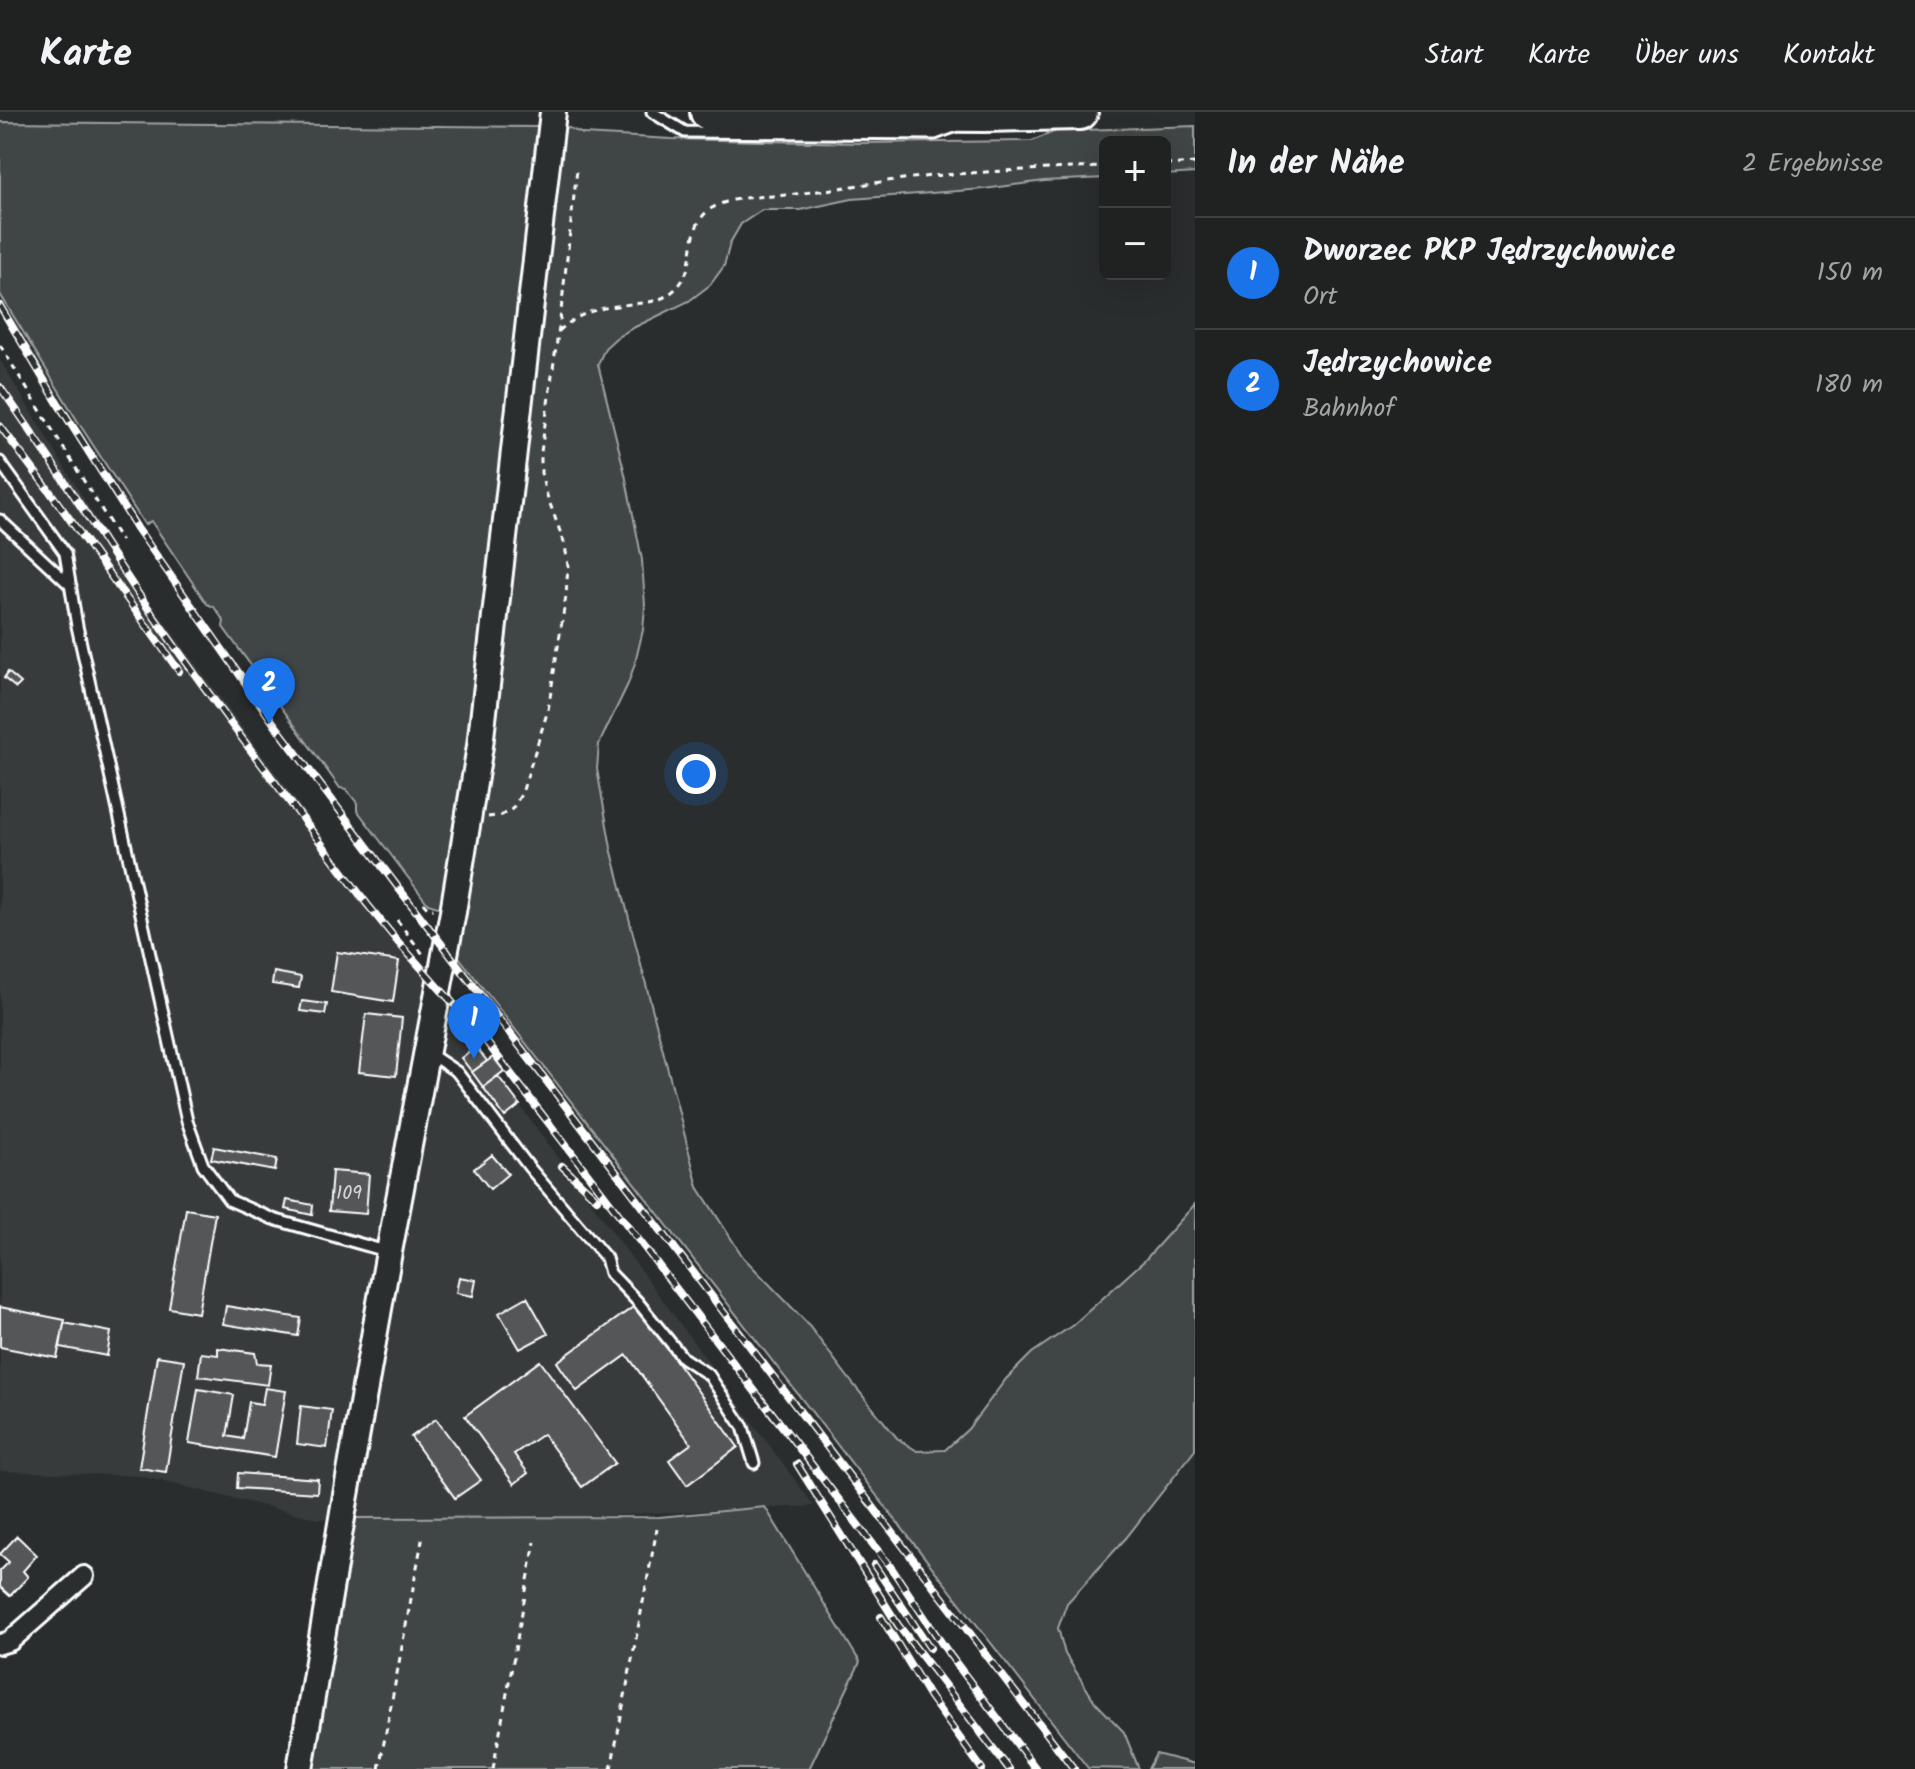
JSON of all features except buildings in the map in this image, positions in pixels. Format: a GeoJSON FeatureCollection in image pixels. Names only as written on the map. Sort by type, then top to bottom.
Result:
{"type":"FeatureCollection","features":[{"type":"Feature","properties":{"kind":"highway"},"geometry":{"type":"LineString","coordinates":[[708,112],[1080,112]]}},
{"type":"Feature","properties":{"kind":"street"},"geometry":{"type":"LineString","coordinates":[[300,1769],[480,746],[553,112]]}},
{"type":"Feature","properties":{"kind":"street"},"geometry":{"type":"LineString","coordinates":[[0,1644],[10,1641],[84,1576]]}},
{"type":"Feature","properties":{"kind":"lane"},"geometry":{"type":"LineString","coordinates":[[652,112],[685,132],[935,134],[991,114]]}},
{"type":"Feature","properties":{"kind":"lane"},"geometry":{"type":"LineString","coordinates":[[0,462],[65,553],[77,626],[187,1121],[203,1165],[229,1200],[273,1219],[389,1252]]}},
{"type":"Feature","properties":{"kind":"lane"},"geometry":{"type":"LineString","coordinates":[[0,520],[71,586]]}},
{"type":"Feature","properties":{"kind":"lane"},"geometry":{"type":"LineString","coordinates":[[427,1052],[457,1072],[529,1167],[606,1258],[610,1273],[683,1358],[709,1375],[743,1427],[754,1463]]}},
{"type":"Feature","properties":{"kind":"path"},"geometry":{"type":"LineString","coordinates":[[1171,165],[1195,163]]}},
{"type":"Feature","properties":{"kind":"path"},"geometry":{"type":"LineString","coordinates":[[559,331],[571,320],[597,309],[667,296],[681,284],[689,269],[696,227],[702,216],[726,202],[964,173],[1099,167]]}},
{"type":"Feature","properties":{"kind":"path"},"geometry":{"type":"LineString","coordinates":[[469,816],[490,817],[512,809],[522,793],[548,710],[568,566],[559,524],[545,490],[541,452],[559,331],[577,169]]}},
{"type":"Feature","properties":{"kind":"path"},"geometry":{"type":"LineString","coordinates":[[0,345],[121,541]]}},
{"type":"Feature","properties":{"kind":"path"},"geometry":{"type":"LineString","coordinates":[[397,920],[426,958]]}},
{"type":"Feature","properties":{"kind":"path"},"geometry":{"type":"LineString","coordinates":[[611,1769],[657,1529]]}},
{"type":"Feature","properties":{"kind":"path"},"geometry":{"type":"LineString","coordinates":[[379,1769],[423,1535]]}},
{"type":"Feature","properties":{"kind":"path"},"geometry":{"type":"LineString","coordinates":[[493,1769],[535,1542]]}},
{"type":"Feature","properties":{"kind":"shaded area"},"geometry":{"type":"Polygon","coordinates":[[[0,122],[538,127],[475,696],[441,908],[428,904],[357,810],[357,803],[346,789],[340,788],[223,627],[224,621],[214,607],[207,604],[151,521],[145,525],[0,294],[0,122]]]}},
{"type":"Feature","properties":{"kind":"shaded area"},"geometry":{"type":"Polygon","coordinates":[[[564,126],[583,134],[859,143],[1032,141],[1056,131],[1195,126],[1195,173],[1171,175],[1171,136],[1099,136],[1099,178],[852,199],[800,210],[762,210],[741,224],[730,243],[724,266],[710,285],[689,301],[616,338],[605,348],[598,364],[642,560],[645,606],[635,663],[599,744],[597,769],[611,848],[698,1187],[743,1257],[806,1322],[897,1438],[917,1451],[945,1450],[968,1429],[1006,1379],[1032,1353],[1073,1325],[1145,1260],[1195,1204],[1195,1450],[1126,1538],[1067,1603],[1058,1628],[1065,1654],[1095,1702],[1124,1732],[1139,1769],[1088,1768],[455,952],[564,126]]]}},
{"type":"Feature","properties":{"kind":"shaded area"},"geometry":{"type":"Polygon","coordinates":[[[0,360],[128,572],[814,1506],[568,1517],[319,1519],[140,1476],[0,1471],[0,360]]]}},
{"type":"Feature","properties":{"kind":"shaded area"},"geometry":{"type":"Polygon","coordinates":[[[765,1507],[860,1662],[809,1769],[310,1769],[356,1518],[659,1517],[765,1507]]]}},
{"type":"Feature","properties":{"kind":"shaded area"},"geometry":{"type":"Polygon","coordinates":[[[1156,1754],[1195,1764],[1195,1769],[1148,1769],[1156,1754]]]}},
{"type":"Feature","properties":{"kind":"railway"},"geometry":{"type":"LineString","coordinates":[[0,306],[137,528],[275,725],[1074,1769]]}},
{"type":"Feature","properties":{"kind":"railway"},"geometry":{"type":"LineString","coordinates":[[0,387],[139,595],[222,712],[367,904],[478,1031],[774,1416]]}},
{"type":"Feature","properties":{"kind":"railway"},"geometry":{"type":"LineString","coordinates":[[0,426],[179,671]]}},
{"type":"Feature","properties":{"kind":"railway"},"geometry":{"type":"LineString","coordinates":[[562,1166],[597,1199]]}},
{"type":"Feature","properties":{"kind":"railway"},"geometry":{"type":"LineString","coordinates":[[769,1409],[892,1569],[949,1654],[1036,1769]]}},
{"type":"Feature","properties":{"kind":"railway"},"geometry":{"type":"LineString","coordinates":[[797,1464],[898,1625],[1009,1769]]}},
{"type":"Feature","properties":{"kind":"railway"},"geometry":{"type":"LineString","coordinates":[[874,1565],[930,1648]]}},
{"type":"Feature","properties":{"kind":"railway"},"geometry":{"type":"LineString","coordinates":[[881,1617],[930,1697],[982,1769]]}},
{"type":"Feature","properties":{"kind":"place","name":"Jędrzychowice"},"geometry":{"type":"Point","coordinates":[269,724]}},
{"type":"Feature","properties":{"kind":"place","name":"Dworzec PKP Jędrzychowice"},"geometry":{"type":"Point","coordinates":[474,1059]}}]}
